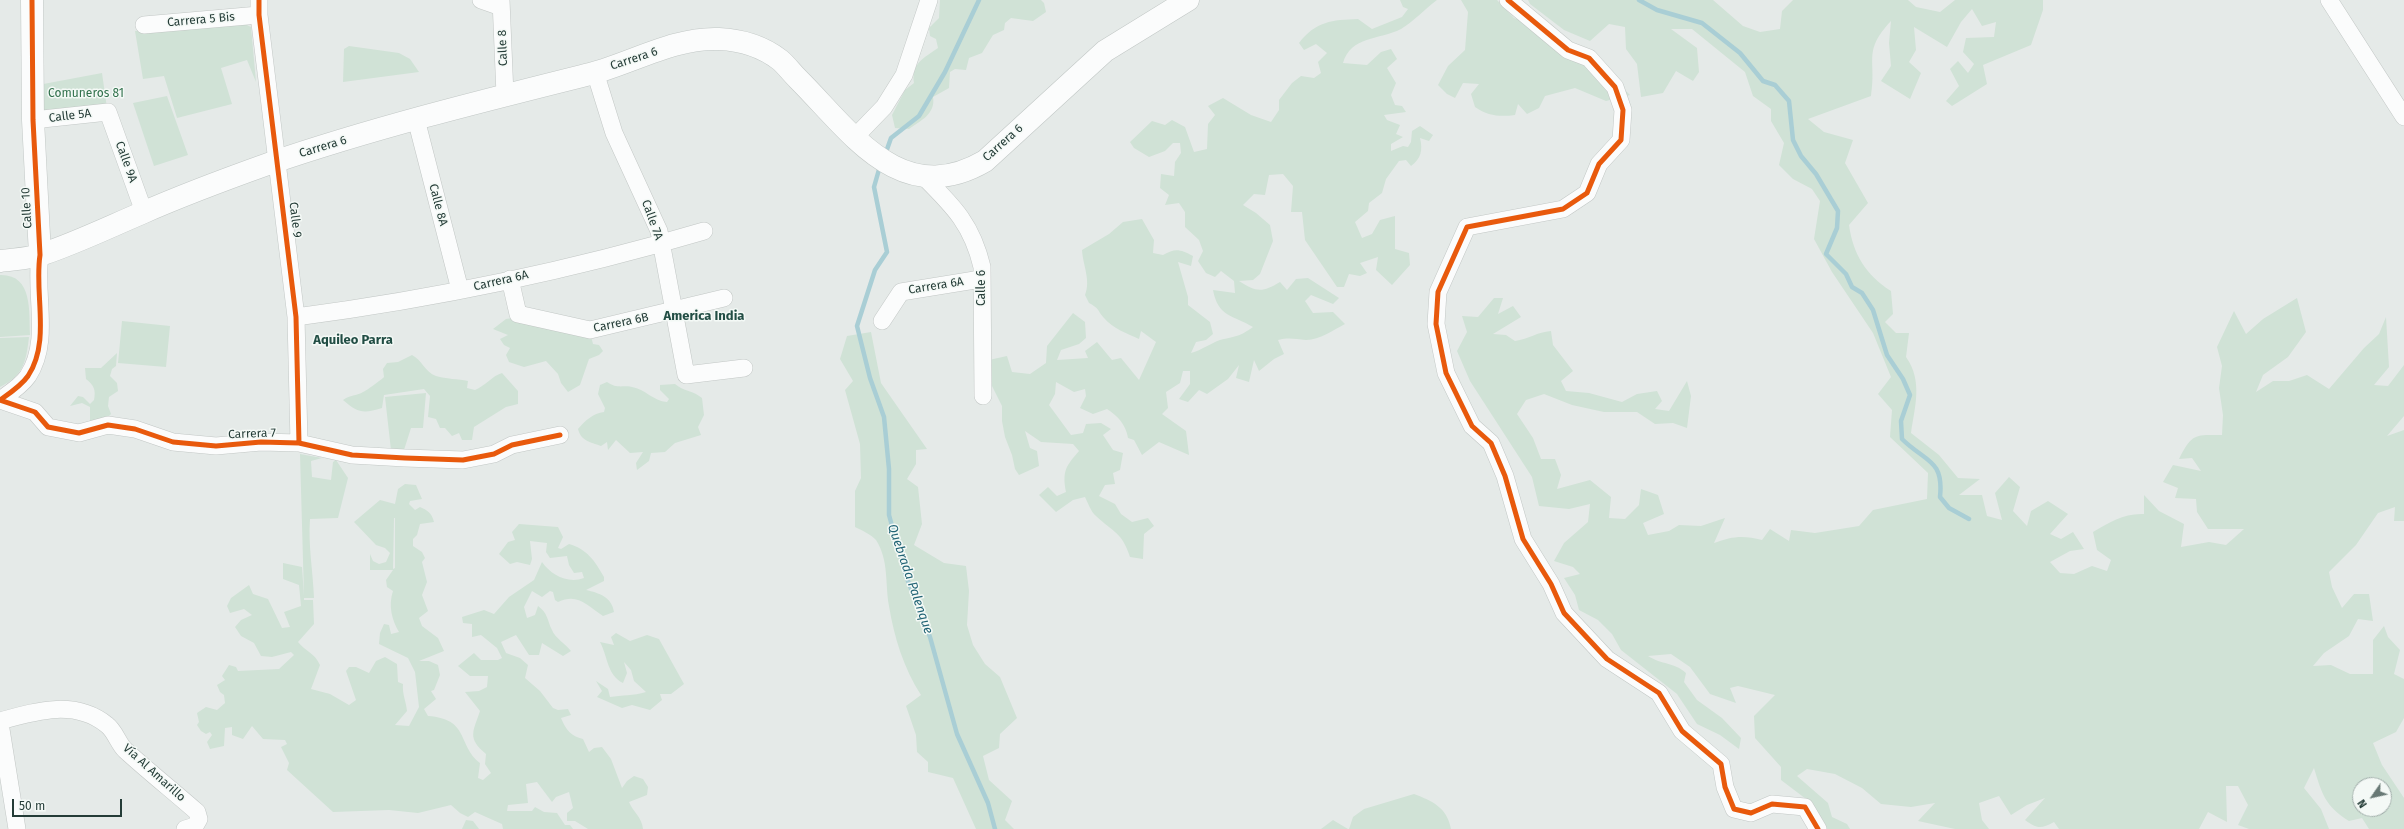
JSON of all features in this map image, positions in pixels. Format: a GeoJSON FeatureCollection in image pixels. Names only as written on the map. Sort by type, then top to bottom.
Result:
{"type":"FeatureCollection","features":[{"type":"Feature","properties":{"kind":"main road","name":"Calle 10"},"geometry":{"type":"LineString","coordinates":[[32,0],[32,120],[40,255]]}},
{"type":"Feature","properties":{"kind":"main road","name":"Carrera 6"},"geometry":{"type":"LineString","coordinates":[[0,261],[40,255],[144,212],[277,161],[416,119],[595,72],[688,42],[720,39],[748,42],[780,60],[860,143],[900,170],[910,175],[950,175],[974,167],[985,160],[1105,51],[1188,0]]}},
{"type":"Feature","properties":{"kind":"street"},"geometry":{"type":"LineString","coordinates":[[481,0],[501,3]]}},
{"type":"Feature","properties":{"kind":"street"},"geometry":{"type":"LineString","coordinates":[[860,143],[904,74],[929,0]]}},
{"type":"Feature","properties":{"kind":"street"},"geometry":{"type":"LineString","coordinates":[[1508,0],[1568,50],[1589,58],[1615,87],[1623,110],[1621,140],[1599,164],[1587,193],[1563,209],[1467,227],[1438,292],[1436,324],[1446,374],[1472,426],[1491,443],[1506,476],[1523,539],[1551,584],[1564,612],[1607,660],[1659,693],[1682,731],[1721,764],[1726,786],[1734,809],[1751,813],[1772,804],[1805,807],[1818,829]]}},
{"type":"Feature","properties":{"kind":"street"},"geometry":{"type":"LineString","coordinates":[[2329,0],[2404,117]]}},
{"type":"Feature","properties":{"kind":"street","name":"Calle 8"},"geometry":{"type":"LineString","coordinates":[[501,3],[505,96]]}},
{"type":"Feature","properties":{"kind":"street","name":"Carrera 5 Bis"},"geometry":{"type":"LineString","coordinates":[[144,26],[259,8]]}},
{"type":"Feature","properties":{"kind":"street","name":"Calle 9"},"geometry":{"type":"LineString","coordinates":[[259,8],[296,317],[299,443]]}},
{"type":"Feature","properties":{"kind":"street","name":"Calle 7A"},"geometry":{"type":"LineString","coordinates":[[595,72],[614,133],[659,231],[686,375],[744,368]]}},
{"type":"Feature","properties":{"kind":"street","name":"Calle 5A"},"geometry":{"type":"LineString","coordinates":[[32,120],[108,112]]}},
{"type":"Feature","properties":{"kind":"street","name":"Calle 9A"},"geometry":{"type":"LineString","coordinates":[[108,112],[144,212]]}},
{"type":"Feature","properties":{"kind":"street","name":"Calle 8A"},"geometry":{"type":"LineString","coordinates":[[416,119],[460,290]]}},
{"type":"Feature","properties":{"kind":"street","name":"Calle 6"},"geometry":{"type":"LineString","coordinates":[[923,176],[950,202],[968,226],[979,252],[982,267],[983,396]]}},
{"type":"Feature","properties":{"kind":"street","name":"Carrera 6A"},"geometry":{"type":"LineString","coordinates":[[296,317],[383,306],[460,290],[661,244],[704,231]]}},
{"type":"Feature","properties":{"kind":"street","name":"Calle 10"},"geometry":{"type":"LineString","coordinates":[[0,400],[19,386],[35,364],[40,331],[38,269],[40,255]]}},
{"type":"Feature","properties":{"kind":"street","name":"Carrera 6B"},"geometry":{"type":"LineString","coordinates":[[510,279],[518,314],[590,330],[724,298]]}},
{"type":"Feature","properties":{"kind":"street","name":"Carrera 6A"},"geometry":{"type":"LineString","coordinates":[[882,321],[901,292],[981,279]]}},
{"type":"Feature","properties":{"kind":"street","name":"Carrera 7"},"geometry":{"type":"LineString","coordinates":[[0,400],[35,412],[48,427],[79,433],[108,425],[135,429],[173,442],[216,446],[261,442],[299,443],[352,455],[463,460],[494,454],[512,445],[560,434]]}},
{"type":"Feature","properties":{"kind":"street","name":"Vía Al Amarillo"},"geometry":{"type":"LineString","coordinates":[[0,722],[33,711],[59,708],[92,714],[109,726],[124,748],[197,812],[199,819],[195,826],[185,829]]}},
{"type":"Feature","properties":{"kind":"street"},"geometry":{"type":"LineString","coordinates":[[0,722],[18,829]]}},
{"type":"Feature","properties":{"kind":"green space"},"geometry":{"type":"Polygon","coordinates":[[[940,0],[1041,0],[1044,3],[1046,12],[1033,21],[1011,18],[1005,23],[1004,30],[993,35],[982,53],[969,58],[966,70],[955,69],[950,72],[949,88],[933,97],[932,108],[922,120],[909,129],[895,128],[892,115],[905,90],[914,83],[915,70],[917,66],[923,58],[938,48],[936,39],[930,36],[929,28],[939,18],[940,0]]]}},
{"type":"Feature","properties":{"kind":"green space"},"geometry":{"type":"Polygon","coordinates":[[[1400,0],[1437,0],[1401,29],[1393,33],[1359,43],[1347,54],[1343,63],[1367,65],[1381,52],[1391,49],[1397,59],[1387,68],[1396,83],[1391,95],[1395,105],[1402,106],[1406,112],[1384,115],[1387,120],[1400,125],[1396,134],[1403,137],[1391,144],[1391,151],[1403,146],[1408,147],[1411,142],[1412,131],[1420,126],[1433,135],[1429,141],[1420,138],[1420,154],[1411,166],[1406,160],[1399,161],[1386,179],[1382,193],[1369,203],[1368,211],[1355,222],[1362,238],[1372,234],[1380,220],[1395,216],[1395,249],[1409,253],[1410,265],[1392,285],[1376,270],[1378,257],[1360,263],[1367,273],[1360,276],[1349,274],[1344,287],[1337,287],[1305,240],[1302,212],[1291,212],[1293,186],[1283,174],[1269,175],[1265,195],[1254,194],[1243,205],[1256,213],[1270,225],[1273,241],[1260,274],[1253,280],[1239,281],[1259,290],[1268,288],[1280,282],[1287,290],[1296,279],[1308,278],[1339,298],[1333,304],[1311,295],[1305,301],[1313,313],[1333,312],[1345,324],[1311,340],[1289,338],[1278,340],[1284,354],[1274,359],[1259,371],[1254,360],[1249,382],[1236,378],[1239,365],[1228,379],[1207,394],[1199,390],[1188,402],[1179,399],[1190,384],[1190,371],[1183,371],[1180,383],[1166,392],[1168,408],[1162,414],[1186,431],[1189,455],[1159,442],[1142,455],[1134,440],[1128,438],[1121,421],[1111,412],[1107,409],[1093,414],[1080,408],[1086,396],[1085,389],[1074,392],[1056,382],[1055,394],[1049,405],[1071,435],[1083,433],[1086,424],[1101,423],[1111,429],[1103,435],[1113,450],[1123,453],[1120,470],[1113,473],[1115,484],[1105,485],[1099,496],[1115,504],[1121,514],[1132,522],[1148,518],[1154,526],[1144,534],[1143,559],[1130,557],[1124,542],[1094,514],[1085,497],[1073,500],[1056,512],[1039,495],[1048,487],[1057,496],[1066,492],[1066,469],[1079,451],[1073,444],[1041,442],[1025,431],[1030,448],[1037,451],[1039,466],[1019,475],[1015,469],[1012,455],[1005,437],[1002,421],[1002,406],[988,378],[989,360],[1007,356],[1012,372],[1030,374],[1046,363],[1047,346],[1073,313],[1085,322],[1086,338],[1079,344],[1061,350],[1057,360],[1088,358],[1085,351],[1097,342],[1112,360],[1121,358],[1139,380],[1156,342],[1141,331],[1139,339],[1116,328],[1107,322],[1097,308],[1089,303],[1085,295],[1087,289],[1087,278],[1082,250],[1109,234],[1123,222],[1142,219],[1154,240],[1153,253],[1163,255],[1174,250],[1178,250],[1193,256],[1191,266],[1178,262],[1188,297],[1188,305],[1210,322],[1213,334],[1206,340],[1196,342],[1191,353],[1220,340],[1234,337],[1253,327],[1227,314],[1219,305],[1215,299],[1213,290],[1235,293],[1234,281],[1221,271],[1215,277],[1206,273],[1198,261],[1203,251],[1199,240],[1185,227],[1185,212],[1179,203],[1165,205],[1169,195],[1160,188],[1161,174],[1174,176],[1175,162],[1181,153],[1180,143],[1173,143],[1165,151],[1149,157],[1134,148],[1130,142],[1152,121],[1165,125],[1172,120],[1185,127],[1194,152],[1207,149],[1208,124],[1215,115],[1208,106],[1223,98],[1251,115],[1271,122],[1279,110],[1279,100],[1292,83],[1301,76],[1314,78],[1321,73],[1318,62],[1327,53],[1316,44],[1304,50],[1299,43],[1305,36],[1318,26],[1340,20],[1358,19],[1372,29],[1402,17],[1408,9],[1403,7],[1400,0]]]}},
{"type":"Feature","properties":{"kind":"green space"},"geometry":{"type":"Polygon","coordinates":[[[1461,0],[1497,0],[1514,18],[1525,22],[1616,81],[1630,95],[1606,101],[1575,88],[1545,96],[1539,108],[1527,114],[1518,104],[1515,115],[1504,116],[1489,114],[1475,107],[1471,94],[1479,84],[1463,83],[1455,98],[1447,94],[1438,85],[1448,66],[1465,50],[1468,12],[1461,0]]]}},
{"type":"Feature","properties":{"kind":"green space"},"geometry":{"type":"Polygon","coordinates":[[[1528,0],[1713,0],[1743,26],[1760,32],[1780,29],[1782,11],[1793,0],[1908,0],[1916,7],[1940,12],[1955,0],[2043,0],[2043,10],[2031,45],[1983,65],[1987,84],[1952,106],[1946,101],[1959,86],[1950,69],[1958,61],[1968,73],[1974,64],[1963,52],[1966,38],[1994,37],[1996,22],[1982,26],[1972,9],[1961,22],[1947,47],[1914,27],[1916,50],[1909,62],[1921,73],[1910,99],[1881,81],[1891,66],[1889,43],[1891,21],[1876,41],[1872,56],[1871,96],[1808,119],[1824,132],[1853,140],[1845,163],[1868,203],[1849,225],[1851,236],[1857,254],[1862,263],[1874,278],[1891,291],[1893,314],[1885,322],[1896,333],[1909,333],[1906,357],[1915,375],[1916,384],[1916,403],[1911,433],[1939,455],[1958,478],[1980,479],[1959,495],[1982,495],[1987,516],[2002,520],[1995,493],[2009,477],[2020,487],[2013,511],[2027,526],[2031,511],[2048,501],[2068,514],[2050,534],[2061,539],[2073,532],[2084,549],[2070,551],[2050,562],[2060,573],[2074,574],[2092,566],[2107,571],[2111,560],[2097,550],[2093,532],[2124,517],[2144,514],[2144,495],[2159,511],[2184,524],[2181,547],[2209,542],[2226,545],[2244,529],[2208,529],[2197,512],[2196,499],[2175,498],[2178,488],[2163,482],[2173,465],[2201,471],[2192,458],[2179,459],[2187,444],[2191,440],[2195,437],[2206,435],[2222,435],[2223,415],[2219,388],[2222,366],[2217,347],[2234,311],[2246,334],[2263,319],[2297,298],[2306,332],[2288,357],[2263,375],[2256,392],[2273,381],[2289,381],[2307,375],[2329,389],[2364,348],[2379,334],[2386,317],[2389,367],[2374,385],[2388,386],[2404,365],[2404,416],[2387,436],[2404,430],[2404,521],[2394,521],[2395,507],[2378,513],[2356,545],[2329,572],[2332,587],[2342,608],[2354,594],[2369,594],[2373,621],[2358,619],[2349,636],[2324,653],[2313,666],[2331,665],[2350,674],[2373,674],[2373,640],[2384,626],[2388,637],[2400,650],[2394,674],[2404,679],[2404,718],[2396,732],[2373,743],[2382,765],[2390,777],[2352,777],[2352,817],[2392,817],[2392,780],[2404,798],[2404,829],[2369,829],[2362,818],[2349,821],[2329,804],[2319,785],[2314,768],[2304,788],[2321,809],[2329,829],[2249,829],[2238,825],[2248,805],[2238,786],[2226,786],[2227,822],[2208,812],[2199,829],[2059,829],[2054,822],[2046,826],[2039,827],[2025,820],[2045,798],[2027,805],[2011,815],[1999,796],[1979,803],[1982,820],[1989,829],[1955,829],[1918,821],[1935,803],[1911,807],[1881,804],[1862,788],[1835,774],[1807,769],[1797,776],[1828,803],[1832,817],[1847,824],[1850,829],[1825,829],[1810,802],[1781,780],[1781,767],[1755,738],[1754,716],[1775,695],[1738,686],[1730,688],[1736,703],[1710,694],[1690,667],[1671,654],[1648,656],[1677,667],[1686,673],[1684,682],[1697,700],[1722,718],[1741,738],[1739,749],[1720,735],[1697,724],[1677,694],[1621,650],[1612,634],[1598,620],[1579,610],[1575,595],[1564,578],[1580,574],[1573,567],[1554,561],[1564,543],[1588,522],[1590,504],[1569,509],[1539,506],[1532,477],[1470,381],[1457,351],[1467,332],[1462,316],[1478,317],[1494,298],[1503,298],[1498,314],[1513,306],[1521,317],[1493,334],[1506,335],[1515,341],[1551,331],[1553,345],[1573,371],[1561,381],[1566,391],[1589,393],[1622,402],[1637,394],[1657,391],[1662,401],[1655,409],[1669,411],[1687,381],[1691,396],[1687,428],[1673,423],[1655,424],[1637,412],[1604,412],[1572,405],[1544,394],[1526,400],[1517,414],[1533,438],[1541,459],[1555,459],[1561,475],[1557,489],[1590,480],[1611,497],[1609,518],[1625,519],[1639,505],[1641,489],[1658,495],[1664,514],[1643,523],[1648,535],[1669,531],[1679,525],[1701,526],[1725,518],[1714,543],[1738,537],[1749,537],[1762,540],[1770,529],[1789,541],[1791,530],[1815,533],[1859,526],[1873,510],[1927,499],[1928,473],[1890,437],[1892,410],[1878,394],[1891,377],[1873,333],[1832,272],[1814,239],[1820,201],[1812,189],[1793,179],[1779,165],[1784,143],[1771,121],[1771,109],[1753,96],[1745,72],[1692,29],[1671,29],[1697,48],[1699,72],[1693,81],[1676,71],[1663,93],[1641,97],[1637,64],[1626,49],[1625,27],[1609,24],[1590,41],[1564,30],[1530,4],[1528,0]]]}},
{"type":"Feature","properties":{"kind":"green space"},"geometry":{"type":"Polygon","coordinates":[[[224,24],[245,24],[251,27],[256,82],[247,60],[221,68],[232,104],[177,118],[164,76],[143,79],[135,31],[224,24]]]}},
{"type":"Feature","properties":{"kind":"green space"},"geometry":{"type":"Polygon","coordinates":[[[349,46],[399,53],[410,59],[419,72],[343,82],[344,49],[349,46]]]}},
{"type":"Feature","properties":{"kind":"green space","name":"Comuneros 81"},"geometry":{"type":"Polygon","coordinates":[[[102,73],[107,108],[39,118],[38,85],[102,73]]]}},
{"type":"Feature","properties":{"kind":"green space"},"geometry":{"type":"Polygon","coordinates":[[[167,96],[188,155],[154,166],[133,103],[167,96]]]}},
{"type":"Feature","properties":{"kind":"green space"},"geometry":{"type":"Polygon","coordinates":[[[0,275],[11,276],[24,287],[29,306],[30,335],[0,337],[0,275]]]}},
{"type":"Feature","properties":{"kind":"green space"},"geometry":{"type":"Polygon","coordinates":[[[518,317],[591,336],[593,344],[599,345],[603,351],[599,355],[589,359],[580,385],[568,392],[561,383],[558,374],[546,361],[524,367],[509,362],[506,355],[510,348],[504,345],[500,339],[508,335],[493,329],[506,319],[518,317]]]}},
{"type":"Feature","properties":{"kind":"green space"},"geometry":{"type":"Polygon","coordinates":[[[122,321],[170,326],[166,367],[118,363],[122,321]]]}},
{"type":"Feature","properties":{"kind":"green space"},"geometry":{"type":"Polygon","coordinates":[[[871,332],[881,383],[927,449],[916,450],[916,464],[907,479],[918,487],[922,524],[914,545],[944,563],[966,566],[969,591],[967,625],[973,645],[985,664],[1000,677],[1017,718],[1000,734],[999,748],[983,756],[989,780],[1012,801],[1005,820],[1014,829],[976,829],[953,778],[928,772],[928,762],[917,752],[916,735],[906,706],[921,695],[900,652],[889,606],[883,556],[876,540],[855,527],[855,491],[861,478],[860,444],[845,390],[853,381],[840,359],[847,336],[871,332]]]}},
{"type":"Feature","properties":{"kind":"green space"},"geometry":{"type":"Polygon","coordinates":[[[29,337],[27,354],[22,367],[14,378],[0,387],[0,338],[29,337]]]}},
{"type":"Feature","properties":{"kind":"green space"},"geometry":{"type":"Polygon","coordinates":[[[117,353],[116,366],[112,369],[110,376],[117,383],[118,391],[109,397],[108,406],[111,414],[106,419],[90,422],[90,407],[82,403],[70,406],[78,396],[83,397],[90,404],[94,400],[94,388],[86,379],[85,368],[101,368],[117,353]]]}},
{"type":"Feature","properties":{"kind":"green space"},"geometry":{"type":"Polygon","coordinates":[[[412,355],[432,374],[444,378],[468,381],[467,388],[475,390],[502,373],[518,391],[518,404],[506,407],[474,427],[472,440],[462,440],[459,433],[452,436],[445,428],[440,428],[436,419],[428,417],[430,396],[424,389],[384,395],[382,408],[365,412],[353,408],[343,400],[365,391],[384,377],[383,369],[387,363],[398,362],[412,355]]]}},
{"type":"Feature","properties":{"kind":"green space"},"geometry":{"type":"Polygon","coordinates":[[[607,382],[616,386],[637,388],[657,400],[667,402],[669,399],[660,390],[660,385],[675,384],[696,394],[702,398],[704,415],[698,427],[701,435],[675,443],[665,452],[651,453],[649,461],[637,470],[636,463],[643,452],[630,453],[616,440],[608,450],[607,442],[601,446],[584,439],[579,433],[578,429],[586,420],[604,412],[605,408],[598,394],[600,385],[607,382]]]}},
{"type":"Feature","properties":{"kind":"green space"},"geometry":{"type":"Polygon","coordinates":[[[426,393],[423,428],[411,428],[404,450],[391,450],[385,397],[426,393]]]}},
{"type":"Feature","properties":{"kind":"green space"},"geometry":{"type":"Polygon","coordinates":[[[300,454],[322,458],[311,461],[312,477],[331,480],[333,462],[336,460],[348,478],[338,518],[310,519],[310,548],[314,598],[304,598],[304,600],[313,600],[314,624],[298,642],[315,657],[320,665],[311,689],[330,694],[349,705],[356,700],[346,671],[349,667],[356,667],[369,673],[376,661],[385,657],[397,664],[398,682],[403,684],[407,711],[395,725],[409,726],[419,707],[415,672],[408,658],[379,644],[380,633],[384,624],[389,625],[391,634],[399,632],[394,623],[391,607],[393,591],[387,587],[386,580],[393,570],[370,570],[370,554],[373,561],[379,564],[386,562],[390,553],[385,548],[376,545],[354,522],[380,500],[395,504],[398,489],[405,484],[416,485],[422,499],[410,501],[409,504],[415,510],[420,507],[427,511],[431,514],[434,522],[420,524],[417,535],[413,539],[413,546],[422,552],[425,558],[422,562],[427,582],[422,595],[428,611],[419,618],[422,626],[438,638],[444,651],[419,661],[429,661],[438,665],[440,675],[434,690],[431,691],[436,699],[424,709],[428,716],[441,718],[451,722],[457,727],[473,756],[480,763],[478,778],[483,780],[491,773],[485,764],[486,754],[476,743],[473,734],[480,711],[465,692],[479,691],[487,687],[488,676],[470,676],[458,666],[474,653],[481,660],[498,660],[502,658],[497,648],[481,635],[472,637],[472,624],[463,623],[462,617],[484,610],[494,614],[509,597],[534,580],[542,562],[550,571],[560,577],[572,580],[584,578],[582,572],[574,573],[569,565],[567,556],[550,558],[546,552],[547,543],[530,541],[532,559],[530,565],[517,562],[510,564],[499,554],[508,542],[515,540],[512,532],[519,524],[558,527],[563,537],[558,548],[561,549],[569,544],[581,549],[590,556],[604,577],[604,581],[586,590],[600,594],[608,599],[614,612],[603,616],[587,604],[577,600],[571,599],[558,602],[555,600],[553,592],[550,591],[542,597],[532,591],[524,607],[527,618],[535,615],[538,606],[546,614],[553,633],[571,651],[563,656],[542,643],[539,655],[529,655],[516,635],[501,642],[506,653],[520,658],[528,665],[525,678],[540,691],[553,708],[558,710],[568,709],[571,715],[561,718],[569,732],[583,739],[589,752],[594,748],[602,747],[611,759],[622,788],[627,781],[634,776],[643,779],[648,787],[647,795],[629,802],[641,821],[643,829],[588,829],[575,821],[567,821],[567,813],[573,808],[569,792],[556,797],[552,802],[537,782],[526,784],[528,803],[508,805],[507,811],[532,811],[535,807],[544,812],[557,813],[565,825],[570,825],[573,829],[503,829],[502,824],[475,812],[468,817],[460,813],[451,805],[418,813],[389,810],[333,812],[287,770],[289,763],[281,747],[287,744],[285,740],[263,739],[252,726],[243,739],[232,735],[232,727],[225,728],[224,746],[210,749],[207,742],[212,735],[210,732],[206,734],[201,731],[197,725],[199,722],[197,713],[206,707],[217,710],[225,703],[224,695],[220,692],[217,685],[225,680],[222,676],[229,665],[236,667],[238,671],[279,669],[294,655],[291,652],[272,657],[261,656],[254,643],[241,636],[235,627],[241,620],[252,615],[244,609],[230,613],[227,606],[231,598],[249,585],[253,594],[268,599],[282,628],[290,627],[284,612],[301,606],[299,585],[283,579],[283,563],[302,567],[304,596],[300,454]],[[394,518],[393,569],[395,568],[395,518],[394,518]]]}},
{"type":"Feature","properties":{"kind":"green space"},"geometry":{"type":"Polygon","coordinates":[[[616,633],[630,641],[647,635],[659,639],[684,684],[671,694],[660,694],[662,700],[650,710],[632,705],[622,708],[597,697],[602,691],[596,681],[608,689],[610,697],[646,692],[634,681],[631,670],[624,662],[627,673],[623,683],[618,680],[608,665],[600,642],[614,645],[611,637],[616,633]]]}},
{"type":"Feature","properties":{"kind":"green space"},"geometry":{"type":"Polygon","coordinates":[[[1414,794],[1433,802],[1438,806],[1446,815],[1451,829],[1349,829],[1353,817],[1364,809],[1414,794]]]}},
{"type":"Feature","properties":{"kind":"green space"},"geometry":{"type":"Polygon","coordinates":[[[466,820],[473,821],[479,829],[462,829],[466,820]]]}},
{"type":"Feature","properties":{"kind":"green space"},"geometry":{"type":"Polygon","coordinates":[[[1333,820],[1348,829],[1321,829],[1333,820]]]}},
{"type":"Feature","properties":{"kind":"waterway","name":"Quebrada Palenque"},"geometry":{"type":"LineString","coordinates":[[885,155],[891,138],[919,116],[945,72],[979,0]]}},
{"type":"Feature","properties":{"kind":"waterway"},"geometry":{"type":"LineString","coordinates":[[1639,0],[1657,10],[1702,23],[1740,53],[1763,81],[1775,85],[1789,101],[1793,140],[1801,156],[1816,174],[1838,211],[1837,228],[1826,254],[1846,274],[1852,287],[1862,293],[1873,310],[1887,355],[1903,379],[1910,395],[1901,421],[1902,439],[1910,447],[1931,462],[1936,468],[1939,475],[1940,497],[1949,508],[1969,519]]}},
{"type":"Feature","properties":{"kind":"waterway","name":"Quebrada Palenque"},"geometry":{"type":"LineString","coordinates":[[880,166],[874,187],[887,252],[875,270],[857,326],[870,378],[884,417],[889,469],[889,515],[906,576],[930,637],[957,734],[988,803],[995,829]]}},
{"type":"Feature","properties":{"kind":"cycle path"},"geometry":{"type":"LineString","coordinates":[[0,400],[25,380],[35,362],[39,348],[40,255],[33,120],[32,0]]}},
{"type":"Feature","properties":{"kind":"cycle path"},"geometry":{"type":"LineString","coordinates":[[259,0],[259,15],[296,317],[299,443]]}},
{"type":"Feature","properties":{"kind":"cycle path"},"geometry":{"type":"LineString","coordinates":[[1508,0],[1568,50],[1589,58],[1615,87],[1623,110],[1621,140],[1599,164],[1587,193],[1563,209],[1467,227],[1438,292],[1436,324],[1446,373],[1472,426],[1491,443],[1505,476],[1523,539],[1551,584],[1564,613],[1607,659],[1659,693],[1682,731],[1721,764],[1725,787],[1734,809],[1751,813],[1772,804],[1805,807],[1818,829]]}},
{"type":"Feature","properties":{"kind":"cycle path"},"geometry":{"type":"LineString","coordinates":[[0,400],[35,412],[48,427],[79,433],[108,425],[135,429],[173,442],[216,446],[261,442],[299,443],[352,455],[463,460],[494,454],[512,445],[560,435]]}},
{"type":"Feature","properties":{"kind":"district","name":"America India"},"geometry":{"type":"Point","coordinates":[704,316]}},
{"type":"Feature","properties":{"kind":"district","name":"Aquileo Parra"},"geometry":{"type":"Point","coordinates":[353,340]}}]}
